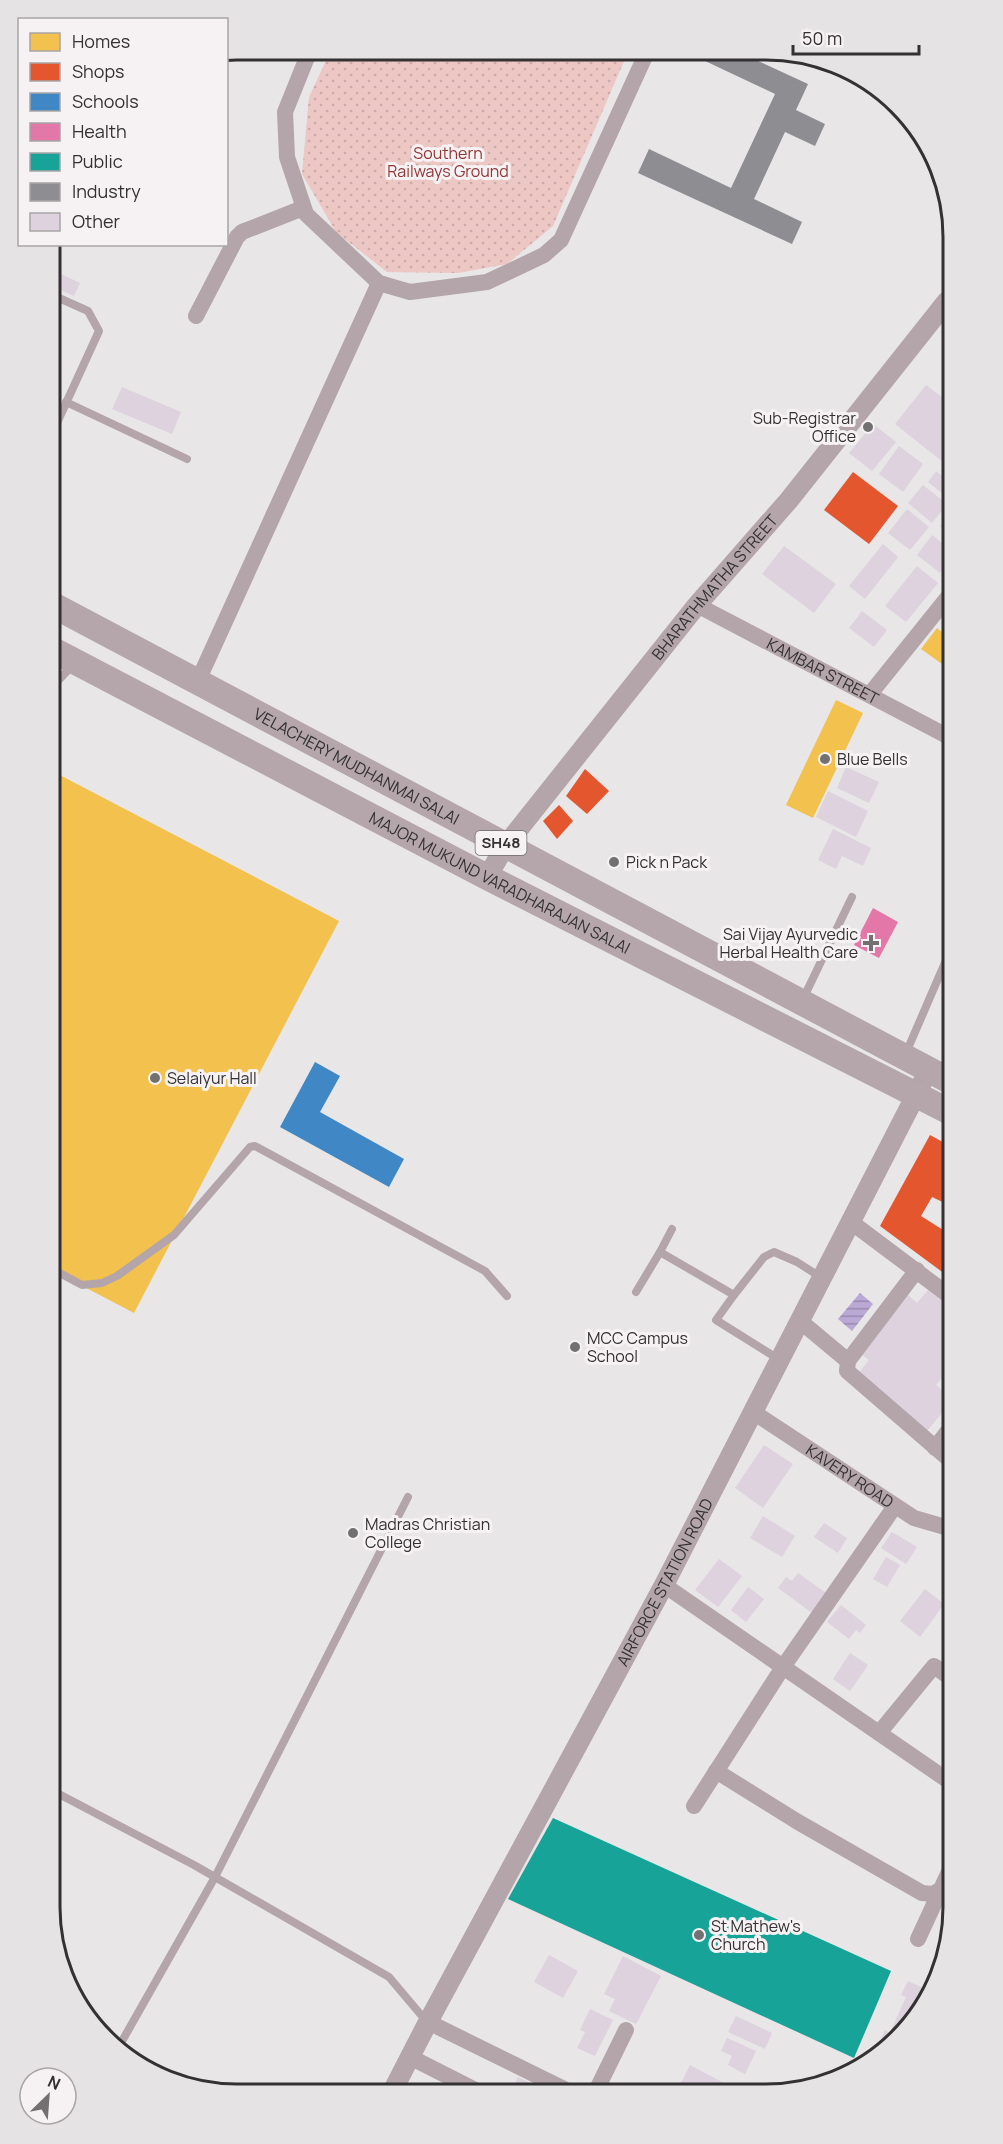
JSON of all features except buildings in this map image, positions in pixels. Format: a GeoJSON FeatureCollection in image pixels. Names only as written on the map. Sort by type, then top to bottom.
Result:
{"type":"FeatureCollection","features":[{"type":"Feature","properties":{"kind":"main road","name":"VELACHERY MUDHANMAI SALAI"},"geometry":{"type":"LineString","coordinates":[[60,609],[940,1075]]}},
{"type":"Feature","properties":{"kind":"main road","name":"MAJOR MUKUND VARADHARAJAN SALAI"},"geometry":{"type":"LineString","coordinates":[[60,654],[487,877],[943,1108]]}},
{"type":"Feature","properties":{"kind":"street"},"geometry":{"type":"LineString","coordinates":[[306,60],[285,112],[287,157],[303,208],[306,214],[379,283],[410,292],[487,282],[544,255],[561,240],[643,60]]}},
{"type":"Feature","properties":{"kind":"street"},"geometry":{"type":"LineString","coordinates":[[196,316],[237,237],[242,232],[303,208]]}},
{"type":"Feature","properties":{"kind":"street"},"geometry":{"type":"LineString","coordinates":[[197,683],[379,283]]}},
{"type":"Feature","properties":{"kind":"street","name":"BHARATHMATHA STREET"},"geometry":{"type":"LineString","coordinates":[[487,877],[506,846],[697,605],[789,501],[943,306]]}},
{"type":"Feature","properties":{"kind":"street"},"geometry":{"type":"LineString","coordinates":[[870,694],[943,603]]}},
{"type":"Feature","properties":{"kind":"street","name":"KAMBAR STREET"},"geometry":{"type":"LineString","coordinates":[[697,605],[943,734]]}},
{"type":"Feature","properties":{"kind":"street","name":"AIRFORCE STATION ROAD"},"geometry":{"type":"LineString","coordinates":[[396,2084],[664,1585],[916,1095],[940,1075]]}},
{"type":"Feature","properties":{"kind":"street"},"geometry":{"type":"LineString","coordinates":[[851,1222],[943,1291]]}},
{"type":"Feature","properties":{"kind":"street"},"geometry":{"type":"LineString","coordinates":[[917,1270],[848,1361],[847,1371],[943,1454]]}},
{"type":"Feature","properties":{"kind":"street"},"geometry":{"type":"LineString","coordinates":[[800,1321],[848,1361]]}},
{"type":"Feature","properties":{"kind":"street","name":"KAVERY ROAD"},"geometry":{"type":"LineString","coordinates":[[753,1412],[914,1518],[943,1526]]}},
{"type":"Feature","properties":{"kind":"street"},"geometry":{"type":"LineString","coordinates":[[935,1448],[943,1438]]}},
{"type":"Feature","properties":{"kind":"street"},"geometry":{"type":"LineString","coordinates":[[694,1806],[783,1667],[895,1506]]}},
{"type":"Feature","properties":{"kind":"street"},"geometry":{"type":"LineString","coordinates":[[664,1585],[943,1777]]}},
{"type":"Feature","properties":{"kind":"street"},"geometry":{"type":"LineString","coordinates":[[879,1733],[934,1666],[943,1672]]}},
{"type":"Feature","properties":{"kind":"street"},"geometry":{"type":"LineString","coordinates":[[716,1771],[798,1822],[922,1893],[933,1894],[943,1888]]}},
{"type":"Feature","properties":{"kind":"street"},"geometry":{"type":"LineString","coordinates":[[918,1939],[943,1888]]}},
{"type":"Feature","properties":{"kind":"street"},"geometry":{"type":"LineString","coordinates":[[428,2022],[554,2084]]}},
{"type":"Feature","properties":{"kind":"street"},"geometry":{"type":"LineString","coordinates":[[599,2084],[626,2030]]}},
{"type":"Feature","properties":{"kind":"street"},"geometry":{"type":"LineString","coordinates":[[410,2057],[463,2084]]}},
{"type":"Feature","properties":{"kind":"lane"},"geometry":{"type":"LineString","coordinates":[[60,298],[88,311],[99,331],[60,416]]}},
{"type":"Feature","properties":{"kind":"lane"},"geometry":{"type":"LineString","coordinates":[[66,402],[187,459]]}},
{"type":"Feature","properties":{"kind":"lane"},"geometry":{"type":"LineString","coordinates":[[60,679],[76,662]]}},
{"type":"Feature","properties":{"kind":"lane"},"geometry":{"type":"LineString","coordinates":[[801,1002],[852,897]]}},
{"type":"Feature","properties":{"kind":"lane"},"geometry":{"type":"LineString","coordinates":[[904,1056],[943,967]]}},
{"type":"Feature","properties":{"kind":"lane"},"geometry":{"type":"LineString","coordinates":[[60,1273],[81,1285],[102,1283],[117,1276],[174,1235],[250,1147],[255,1146],[485,1271],[507,1296]]}},
{"type":"Feature","properties":{"kind":"lane"},"geometry":{"type":"LineString","coordinates":[[636,1292],[672,1229]]}},
{"type":"Feature","properties":{"kind":"lane"},"geometry":{"type":"LineString","coordinates":[[660,1252],[735,1295]]}},
{"type":"Feature","properties":{"kind":"lane"},"geometry":{"type":"LineString","coordinates":[[780,1360],[716,1320],[764,1257],[774,1252],[797,1262],[822,1278]]}},
{"type":"Feature","properties":{"kind":"lane"},"geometry":{"type":"LineString","coordinates":[[122,2041],[215,1877],[408,1497]]}},
{"type":"Feature","properties":{"kind":"lane"},"geometry":{"type":"LineString","coordinates":[[60,1795],[215,1877],[389,1977],[428,2022]]}},
{"type":"Feature","properties":{"kind":"green space","name":"Southern Railways Ground"},"geometry":{"type":"Polygon","coordinates":[[[326,60],[625,60],[553,226],[507,264],[458,273],[387,272],[336,232],[302,174],[309,97],[326,60]]]}},
{"type":"Feature","properties":{"kind":"shaded area"},"geometry":{"type":"Polygon","coordinates":[[[860,1293],[873,1304],[852,1331],[838,1319],[860,1293]]]}},
{"type":"Feature","properties":{"kind":"place","name":"Sub-Registrar Office"},"geometry":{"type":"Point","coordinates":[868,427]}},
{"type":"Feature","properties":{"kind":"place","name":"Blue Bells"},"geometry":{"type":"Point","coordinates":[825,759]}},
{"type":"Feature","properties":{"kind":"place","name":"Pick n Pack"},"geometry":{"type":"Point","coordinates":[614,862]}},
{"type":"Feature","properties":{"kind":"place","name":"Sai Vijay Ayurvedic Herbal Health Care"},"geometry":{"type":"Point","coordinates":[871,943]}},
{"type":"Feature","properties":{"kind":"place","name":"Selaiyur Hall"},"geometry":{"type":"Point","coordinates":[155,1078]}},
{"type":"Feature","properties":{"kind":"place","name":"MCC Campus School"},"geometry":{"type":"Point","coordinates":[575,1347]}},
{"type":"Feature","properties":{"kind":"place","name":"Madras Christian College"},"geometry":{"type":"Point","coordinates":[353,1533]}},
{"type":"Feature","properties":{"kind":"place","name":"St Mathew's Church"},"geometry":{"type":"Point","coordinates":[699,1935]}}]}
